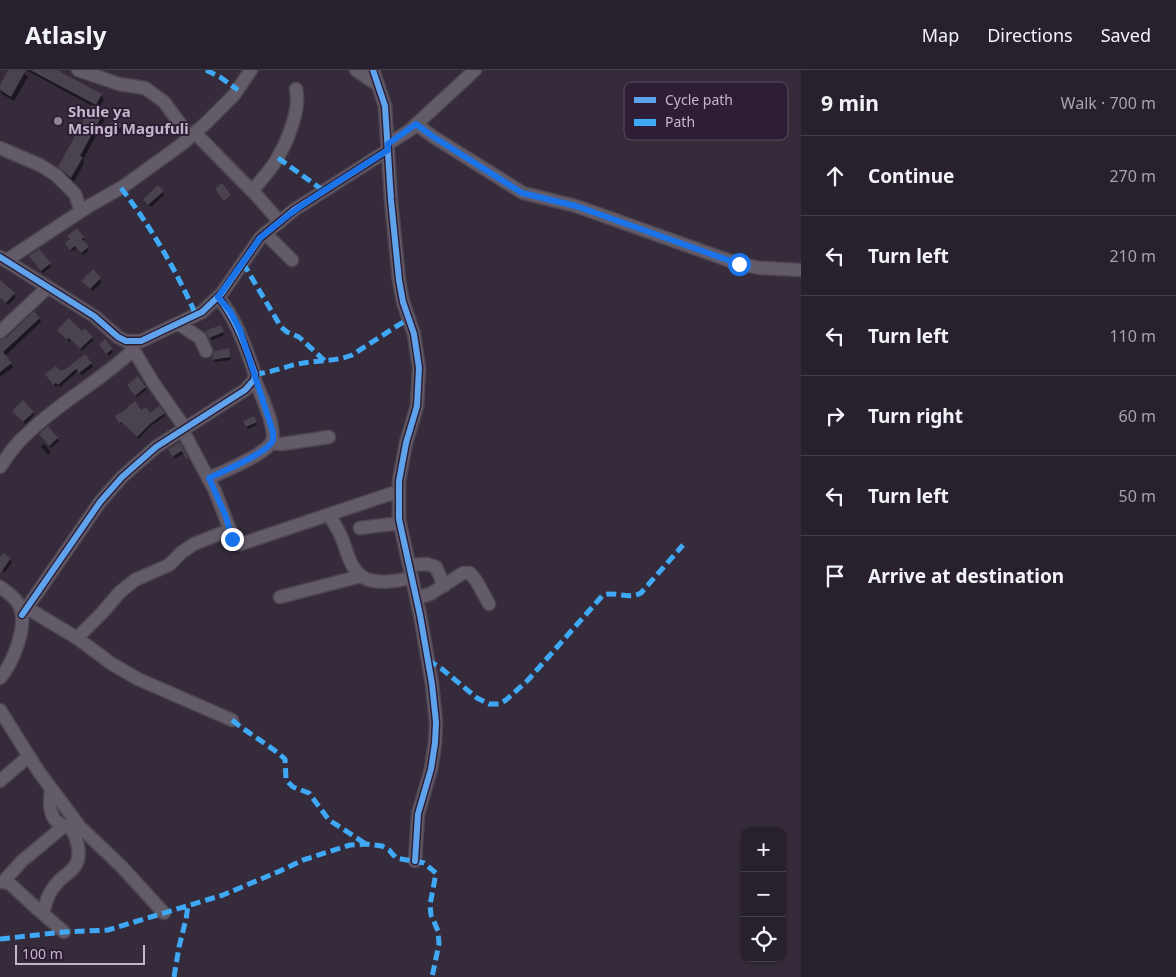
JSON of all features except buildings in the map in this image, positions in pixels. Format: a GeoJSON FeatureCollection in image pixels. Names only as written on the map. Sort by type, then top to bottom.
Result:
{"type":"FeatureCollection","features":[{"type":"Feature","properties":{"kind":"street"},"geometry":{"type":"LineString","coordinates":[[78,70],[119,84],[145,88],[164,102],[193,135],[252,190],[280,222]]}},
{"type":"Feature","properties":{"kind":"street"},"geometry":{"type":"LineString","coordinates":[[251,70],[234,95],[193,135],[124,186],[4,258],[94,316],[118,337],[131,345],[183,428],[209,478],[235,543],[241,544],[399,491]]}},
{"type":"Feature","properties":{"kind":"street"},"geometry":{"type":"LineString","coordinates":[[356,70],[378,85]]}},
{"type":"Feature","properties":{"kind":"street"},"geometry":{"type":"LineString","coordinates":[[373,70],[385,106],[391,200],[399,280],[403,302],[414,334],[419,368],[417,406],[402,463],[399,491],[400,523],[417,598],[432,684],[436,722],[431,769],[418,814],[415,861]]}},
{"type":"Feature","properties":{"kind":"street"},"geometry":{"type":"LineString","coordinates":[[0,467],[26,434],[121,361],[131,345],[202,312],[218,297],[265,233],[294,210],[388,147],[416,124],[474,70]]}},
{"type":"Feature","properties":{"kind":"street"},"geometry":{"type":"LineString","coordinates":[[252,190],[278,158],[287,138],[297,107],[298,97],[296,90]]}},
{"type":"Feature","properties":{"kind":"street"},"geometry":{"type":"LineString","coordinates":[[416,124],[522,193],[576,206],[739,264],[760,268],[801,270]]}},
{"type":"Feature","properties":{"kind":"street"},"geometry":{"type":"LineString","coordinates":[[0,148],[40,165],[56,175],[76,194],[82,211]]}},
{"type":"Feature","properties":{"kind":"street"},"geometry":{"type":"LineString","coordinates":[[265,233],[292,260]]}},
{"type":"Feature","properties":{"kind":"street"},"geometry":{"type":"LineString","coordinates":[[0,332],[48,287]]}},
{"type":"Feature","properties":{"kind":"street"},"geometry":{"type":"LineString","coordinates":[[209,478],[252,458],[271,443],[273,432],[240,330],[230,311],[218,297]]}},
{"type":"Feature","properties":{"kind":"street"},"geometry":{"type":"LineString","coordinates":[[179,324],[200,338],[206,351]]}},
{"type":"Feature","properties":{"kind":"street"},"geometry":{"type":"LineString","coordinates":[[0,678],[12,658],[19,638],[24,611],[100,502],[122,477],[156,447],[245,390],[254,378]]}},
{"type":"Feature","properties":{"kind":"street"},"geometry":{"type":"LineString","coordinates":[[271,443],[282,444],[329,438]]}},
{"type":"Feature","properties":{"kind":"street"},"geometry":{"type":"LineString","coordinates":[[328,515],[340,532],[348,558],[361,576],[370,580],[382,581],[412,578]]}},
{"type":"Feature","properties":{"kind":"street"},"geometry":{"type":"LineString","coordinates":[[360,528],[400,523]]}},
{"type":"Feature","properties":{"kind":"street"},"geometry":{"type":"LineString","coordinates":[[77,638],[120,592],[135,580],[169,565],[182,552],[194,544],[230,530]]}},
{"type":"Feature","properties":{"kind":"street"},"geometry":{"type":"LineString","coordinates":[[410,565],[427,564],[436,567],[444,586]]}},
{"type":"Feature","properties":{"kind":"street"},"geometry":{"type":"LineString","coordinates":[[417,598],[430,594],[463,573],[470,573],[489,604]]}},
{"type":"Feature","properties":{"kind":"street"},"geometry":{"type":"LineString","coordinates":[[280,597],[361,576]]}},
{"type":"Feature","properties":{"kind":"street"},"geometry":{"type":"LineString","coordinates":[[0,587],[12,595],[24,611],[77,638],[112,664],[138,679],[232,720]]}},
{"type":"Feature","properties":{"kind":"street"},"geometry":{"type":"LineString","coordinates":[[0,710],[51,788],[80,826],[121,866],[164,913]]}},
{"type":"Feature","properties":{"kind":"street"},"geometry":{"type":"LineString","coordinates":[[0,781],[29,756]]}},
{"type":"Feature","properties":{"kind":"street"},"geometry":{"type":"LineString","coordinates":[[43,913],[46,898],[58,882],[73,868],[79,856],[73,831],[56,822],[54,818],[50,803],[51,788]]}},
{"type":"Feature","properties":{"kind":"street"},"geometry":{"type":"LineString","coordinates":[[1,882],[22,861],[64,826]]}},
{"type":"Feature","properties":{"kind":"street"},"geometry":{"type":"LineString","coordinates":[[1,882],[9,883],[64,932]]}},
{"type":"Feature","properties":{"kind":"marked path"},"geometry":{"type":"LineString","coordinates":[[206,70],[238,90]]}},
{"type":"Feature","properties":{"kind":"marked path"},"geometry":{"type":"LineString","coordinates":[[278,158],[324,191]]}},
{"type":"Feature","properties":{"kind":"marked path"},"geometry":{"type":"LineString","coordinates":[[121,188],[143,218],[162,249],[196,315]]}},
{"type":"Feature","properties":{"kind":"marked path"},"geometry":{"type":"LineString","coordinates":[[243,263],[281,327],[299,337],[325,361]]}},
{"type":"Feature","properties":{"kind":"marked path"},"geometry":{"type":"LineString","coordinates":[[255,374],[298,364],[339,359],[352,355],[408,319]]}},
{"type":"Feature","properties":{"kind":"marked path"},"geometry":{"type":"LineString","coordinates":[[428,660],[477,698],[489,704],[499,704],[528,680],[603,595],[631,596],[641,593],[683,545]]}},
{"type":"Feature","properties":{"kind":"marked path"},"geometry":{"type":"LineString","coordinates":[[232,720],[285,759],[286,779],[293,787],[309,793],[329,820],[366,844]]}},
{"type":"Feature","properties":{"kind":"marked path"},"geometry":{"type":"LineString","coordinates":[[0,939],[64,932],[108,930],[223,895],[303,860],[350,845],[366,844],[382,846],[389,850],[396,858],[424,863],[436,873],[430,905],[431,915],[438,931],[439,944],[432,977]]}},
{"type":"Feature","properties":{"kind":"marked path"},"geometry":{"type":"LineString","coordinates":[[174,977],[188,906]]}},
{"type":"Feature","properties":{"kind":"cycle path"},"geometry":{"type":"LineString","coordinates":[[373,70],[385,106],[391,200],[399,280],[403,302],[414,334],[419,368],[417,406],[406,443],[399,481],[399,519],[420,615],[432,684],[436,722],[431,769],[418,814],[415,861]]}},
{"type":"Feature","properties":{"kind":"cycle path"},"geometry":{"type":"LineString","coordinates":[[0,257],[94,316],[118,337],[126,341],[141,341],[202,312],[222,293],[260,238],[294,210],[388,150]]}},
{"type":"Feature","properties":{"kind":"cycle path"},"geometry":{"type":"LineString","coordinates":[[22,615],[100,502],[122,477],[156,447],[245,390],[254,380],[255,374],[240,334],[218,297]]}},
{"type":"Feature","properties":{"kind":"place","name":"Shule ya Msingi Magufuli"},"geometry":{"type":"Point","coordinates":[58,121]}},
{"type":"Feature","properties":{"kind":"route"},"geometry":{"type":"LineString","coordinates":[[232,539],[226,517],[209,478],[252,458],[266,448],[273,440],[273,432],[240,330],[230,311],[218,297],[265,233],[294,210],[388,150],[388,144],[416,124],[522,193],[576,206],[739,264]]}}]}
